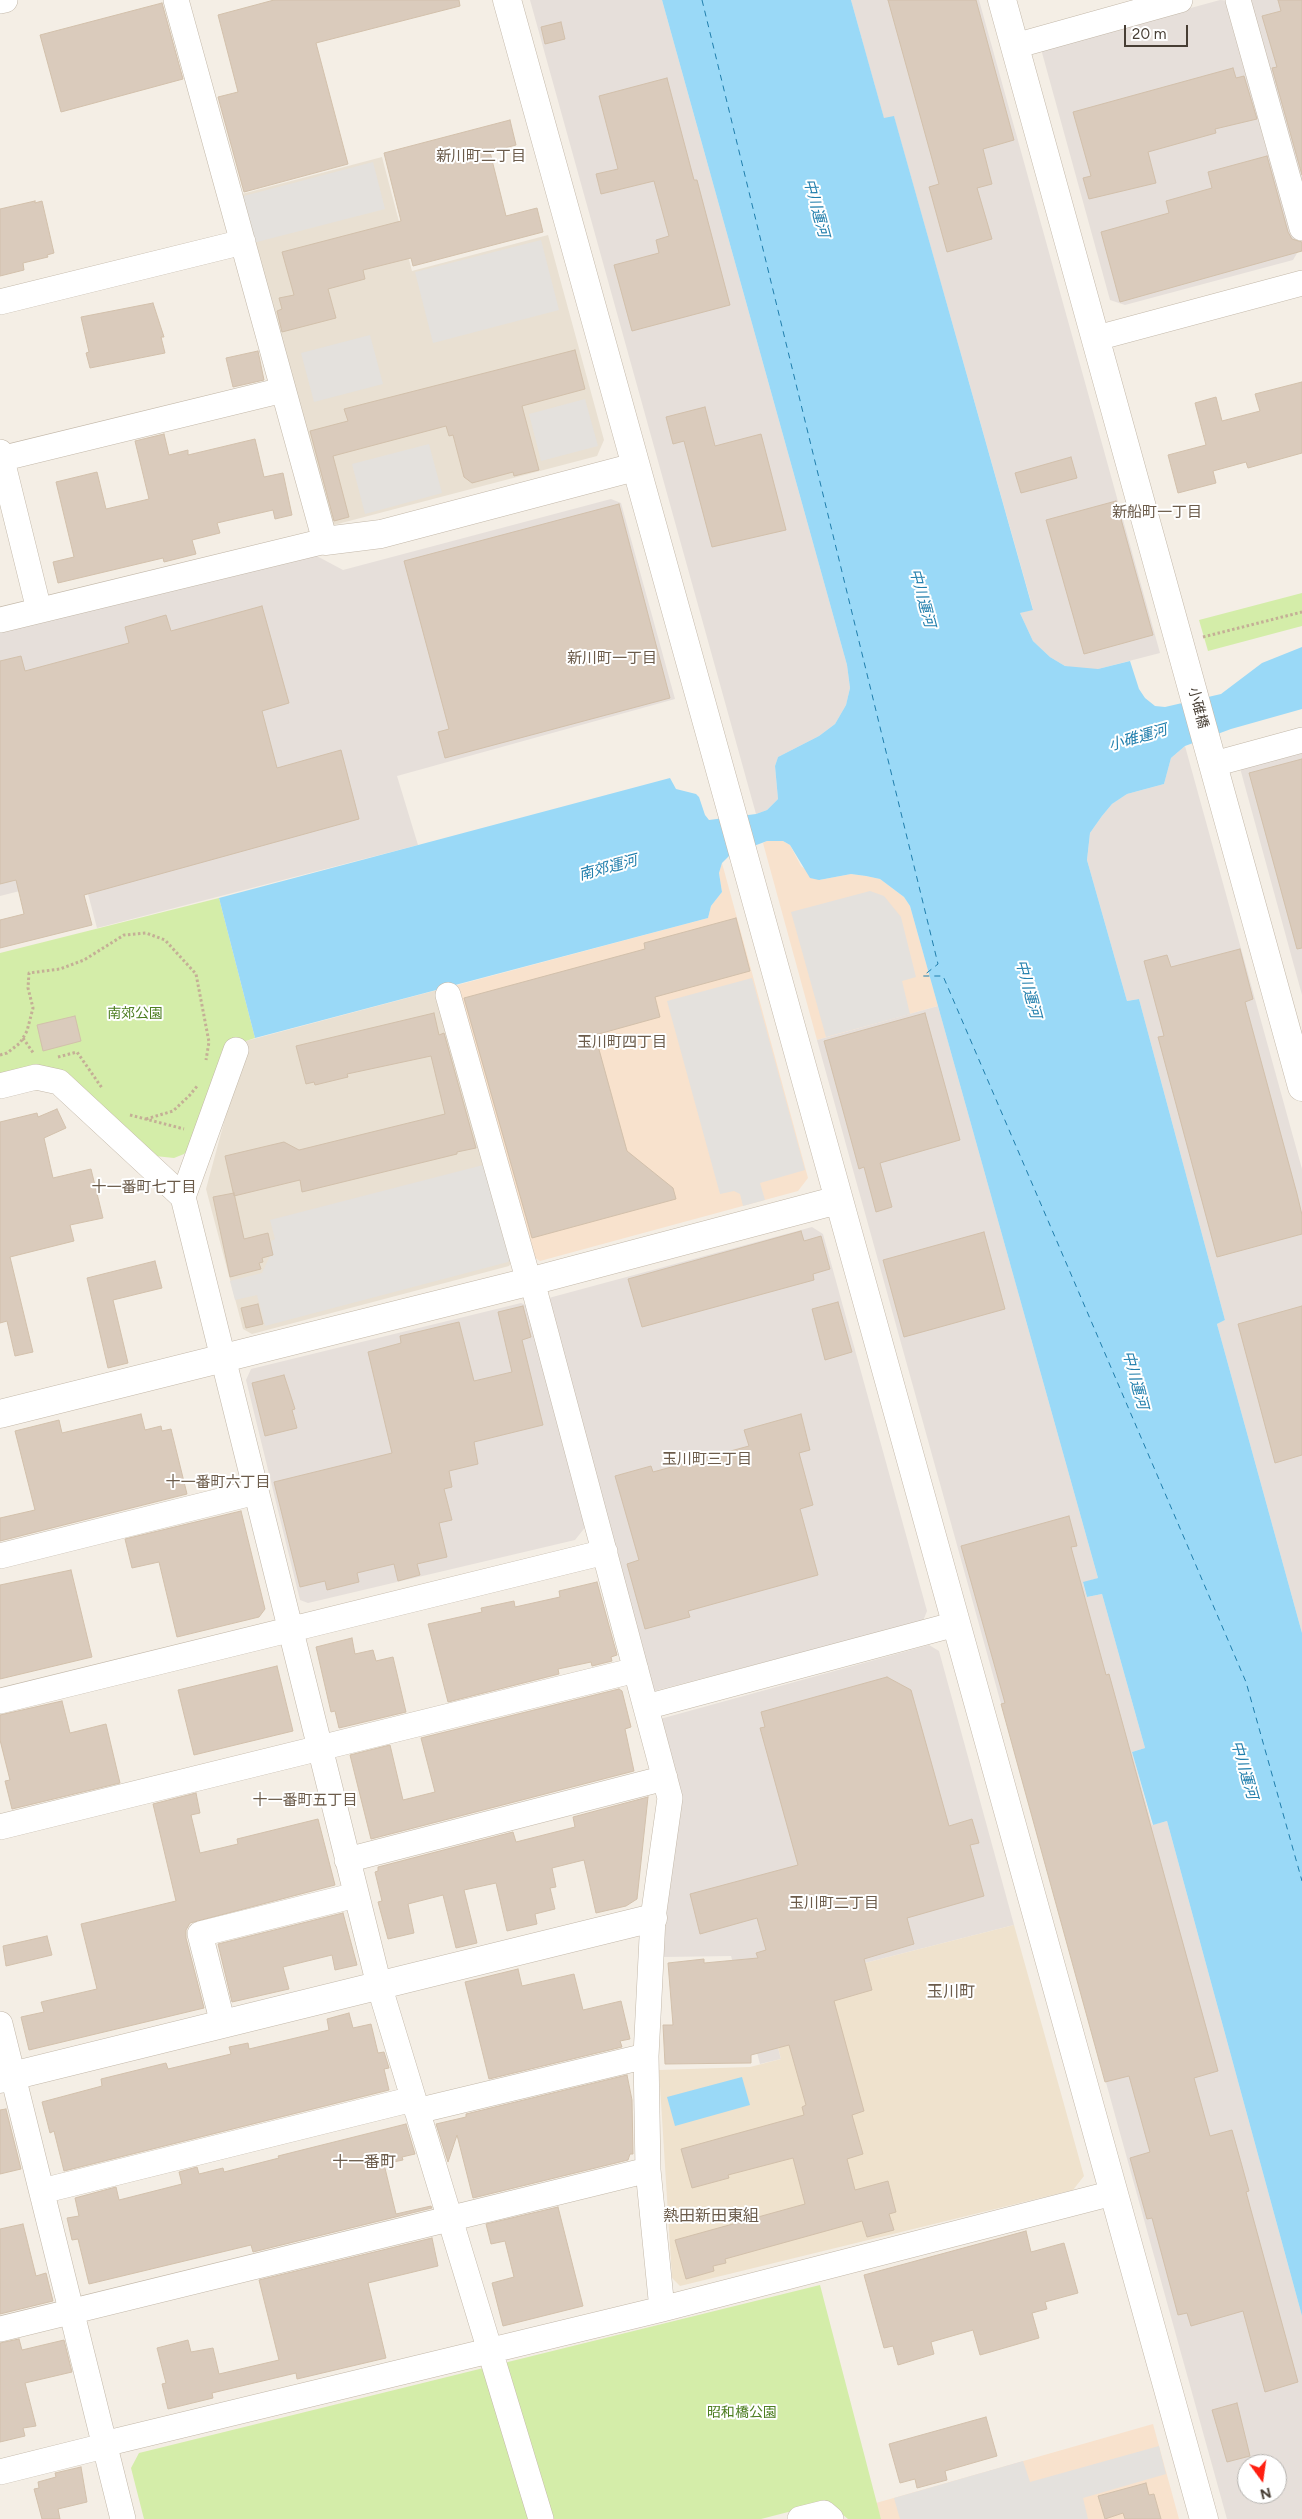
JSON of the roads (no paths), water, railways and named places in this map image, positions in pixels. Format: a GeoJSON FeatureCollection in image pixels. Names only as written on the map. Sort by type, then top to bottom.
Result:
{"type":"FeatureCollection","features":[{"type":"Feature","properties":{"kind":"street"},"geometry":{"type":"LineString","coordinates":[[0,1],[5,0]]}},
{"type":"Feature","properties":{"kind":"street"},"geometry":{"type":"LineString","coordinates":[[176,0],[325,541]]}},
{"type":"Feature","properties":{"kind":"street"},"geometry":{"type":"LineString","coordinates":[[507,0],[1204,2519]]}},
{"type":"Feature","properties":{"kind":"street","name":"小碓橋"},"geometry":{"type":"LineString","coordinates":[[1002,0],[1301,1076]]}},
{"type":"Feature","properties":{"kind":"street"},"geometry":{"type":"LineString","coordinates":[[1015,46],[1180,0]]}},
{"type":"Feature","properties":{"kind":"street"},"geometry":{"type":"LineString","coordinates":[[1238,0],[1302,228]]}},
{"type":"Feature","properties":{"kind":"street"},"geometry":{"type":"LineString","coordinates":[[0,302],[242,242]]}},
{"type":"Feature","properties":{"kind":"street"},"geometry":{"type":"LineString","coordinates":[[1097,338],[1302,283]]}},
{"type":"Feature","properties":{"kind":"street"},"geometry":{"type":"LineString","coordinates":[[39,610],[1,457],[283,390]]}},
{"type":"Feature","properties":{"kind":"street"},"geometry":{"type":"LineString","coordinates":[[0,620],[325,541],[381,534],[635,467]]}},
{"type":"Feature","properties":{"kind":"street"},"geometry":{"type":"LineString","coordinates":[[1212,757],[1302,740]]}},
{"type":"Feature","properties":{"kind":"street"},"geometry":{"type":"LineString","coordinates":[[448,995],[605,1552],[670,1798],[653,1918],[646,2056],[648,2170],[662,2309]]}},
{"type":"Feature","properties":{"kind":"street"},"geometry":{"type":"LineString","coordinates":[[236,1050],[184,1198],[222,1359],[379,1985],[541,2519]]}},
{"type":"Feature","properties":{"kind":"street"},"geometry":{"type":"LineString","coordinates":[[0,1086],[36,1077],[59,1082],[184,1198]]}},
{"type":"Feature","properties":{"kind":"street"},"geometry":{"type":"LineString","coordinates":[[0,1414],[530,1282],[838,1200]]}},
{"type":"Feature","properties":{"kind":"street"},"geometry":{"type":"LineString","coordinates":[[0,1556],[256,1492]]}},
{"type":"Feature","properties":{"kind":"street"},"geometry":{"type":"LineString","coordinates":[[0,1701],[605,1552]]}},
{"type":"Feature","properties":{"kind":"street"},"geometry":{"type":"LineString","coordinates":[[646,1707],[956,1624]]}},
{"type":"Feature","properties":{"kind":"street"},"geometry":{"type":"LineString","coordinates":[[0,1827],[636,1670]]}},
{"type":"Feature","properties":{"kind":"street"},"geometry":{"type":"LineString","coordinates":[[347,1860],[665,1778]]}},
{"type":"Feature","properties":{"kind":"street"},"geometry":{"type":"LineString","coordinates":[[223,2024],[200,1934],[356,1895]]}},
{"type":"Feature","properties":{"kind":"street"},"geometry":{"type":"LineString","coordinates":[[6,2078],[653,1918]]}},
{"type":"Feature","properties":{"kind":"street"},"geometry":{"type":"LineString","coordinates":[[0,2024],[6,2078],[42,2191],[122,2519]]}},
{"type":"Feature","properties":{"kind":"street"},"geometry":{"type":"LineString","coordinates":[[42,2191],[415,2105],[646,2056]]}},
{"type":"Feature","properties":{"kind":"street"},"geometry":{"type":"LineString","coordinates":[[0,2329],[648,2170]]}},
{"type":"Feature","properties":{"kind":"street"},"geometry":{"type":"LineString","coordinates":[[0,2472],[662,2309],[1113,2193]]}},
{"type":"Feature","properties":{"kind":"street"},"geometry":{"type":"LineString","coordinates":[[800,2519],[824,2513],[832,2519]]}},
{"type":"Feature","properties":{"kind":"water"},"geometry":{"type":"Polygon","coordinates":[[[662,0],[851,0],[884,118],[894,116],[1033,610],[1020,613],[1033,641],[1050,657],[1065,666],[1098,669],[1130,661],[1139,689],[1145,698],[1155,706],[1165,707],[1221,694],[1262,663],[1302,647],[1302,709],[1231,729],[1185,746],[1171,758],[1164,784],[1127,794],[1112,804],[1090,833],[1087,860],[1127,1001],[1139,999],[1225,1320],[1217,1324],[1302,1633],[1302,2316],[1167,1821],[1153,1825],[1132,1752],[1145,1748],[1102,1594],[1087,1597],[1083,1582],[1098,1578],[910,906],[904,897],[880,879],[866,876],[851,874],[819,880],[810,878],[790,845],[783,841],[767,841],[730,855],[722,863],[719,873],[722,892],[711,906],[708,918],[255,1038],[219,898],[670,778],[676,789],[696,794],[699,797],[705,815],[709,820],[756,814],[767,810],[778,799],[775,766],[778,757],[819,736],[835,724],[846,705],[850,688],[847,665],[662,0]]]}},
{"type":"Feature","properties":{"kind":"water"},"geometry":{"type":"Polygon","coordinates":[[[742,2077],[750,2105],[675,2126],[667,2097],[742,2077]]]}},
{"type":"Feature","properties":{"kind":"district","name":"新川町二丁目"},"geometry":{"type":"Point","coordinates":[481,157]}},
{"type":"Feature","properties":{"kind":"district","name":"新船町一丁目"},"geometry":{"type":"Point","coordinates":[1157,513]}},
{"type":"Feature","properties":{"kind":"district","name":"新川町一丁目"},"geometry":{"type":"Point","coordinates":[612,659]}},
{"type":"Feature","properties":{"kind":"district","name":"玉川町四丁目"},"geometry":{"type":"Point","coordinates":[622,1043]}},
{"type":"Feature","properties":{"kind":"district","name":"十一番町七丁目"},"geometry":{"type":"Point","coordinates":[144,1188]}},
{"type":"Feature","properties":{"kind":"district","name":"玉川町三丁目"},"geometry":{"type":"Point","coordinates":[707,1460]}},
{"type":"Feature","properties":{"kind":"district","name":"十一番町六丁目"},"geometry":{"type":"Point","coordinates":[218,1483]}},
{"type":"Feature","properties":{"kind":"district","name":"十一番町五丁目"},"geometry":{"type":"Point","coordinates":[305,1801]}},
{"type":"Feature","properties":{"kind":"district","name":"玉川町二丁目"},"geometry":{"type":"Point","coordinates":[834,1904]}},
{"type":"Feature","properties":{"kind":"district","name":"玉川町"},"geometry":{"type":"Point","coordinates":[951,1992]}},
{"type":"Feature","properties":{"kind":"district","name":"十一番町"},"geometry":{"type":"Point","coordinates":[364,2162]}},
{"type":"Feature","properties":{"kind":"district","name":"熱田新田東組"},"geometry":{"type":"Point","coordinates":[711,2216]}},
{"type":"Feature","properties":{"kind":"water label","name":"中川運河"},"geometry":{"type":"Point","coordinates":[816,208]}},
{"type":"Feature","properties":{"kind":"water label","name":"中川運河"},"geometry":{"type":"Point","coordinates":[922,598]}},
{"type":"Feature","properties":{"kind":"water label","name":"小碓運河"},"geometry":{"type":"Point","coordinates":[1138,738]}},
{"type":"Feature","properties":{"kind":"water label","name":"南郊運河"},"geometry":{"type":"Point","coordinates":[608,868]}},
{"type":"Feature","properties":{"kind":"water label","name":"中川運河"},"geometry":{"type":"Point","coordinates":[1028,989]}},
{"type":"Feature","properties":{"kind":"water label","name":"中川運河"},"geometry":{"type":"Point","coordinates":[1135,1380]}},
{"type":"Feature","properties":{"kind":"water label","name":"中川運河"},"geometry":{"type":"Point","coordinates":[1244,1770]}},
{"type":"Feature","properties":{"kind":"park label","name":"南郊公園"},"geometry":{"type":"Point","coordinates":[135,1014]}},
{"type":"Feature","properties":{"kind":"park label","name":"昭和橋公園"},"geometry":{"type":"Point","coordinates":[742,2413]}}]}
